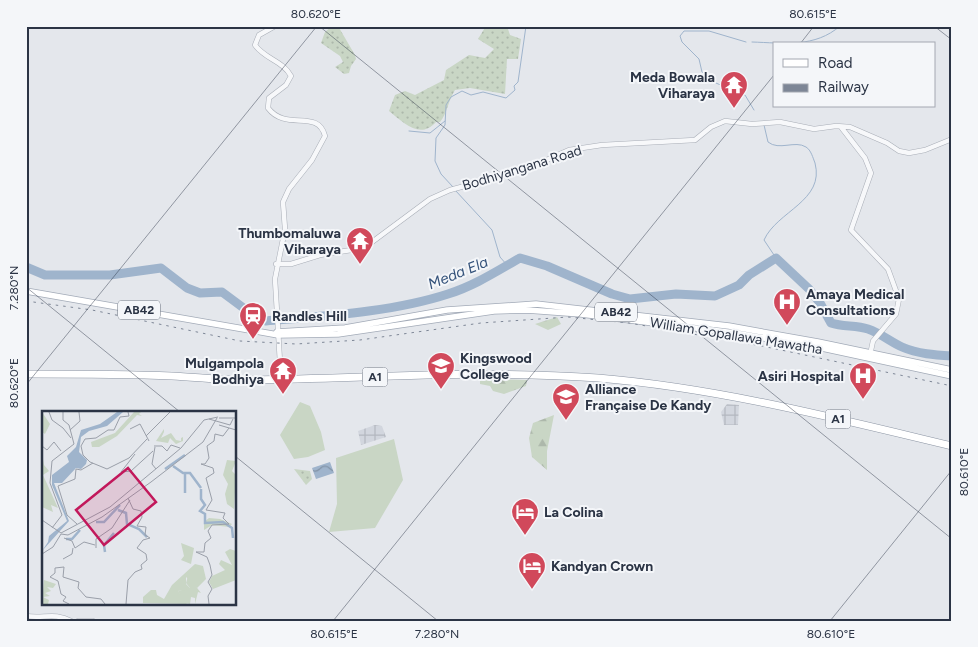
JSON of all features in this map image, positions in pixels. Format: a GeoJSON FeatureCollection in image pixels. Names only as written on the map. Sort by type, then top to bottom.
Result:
{"type":"FeatureCollection","features":[{"type":"Feature","properties":{"kind":"highway","name":"A1"},"geometry":{"type":"LineString","coordinates":[[26,374],[281,379],[399,376],[555,376],[600,379],[686,389],[780,405],[952,446]]}},
{"type":"Feature","properties":{"kind":"main road","name":"William Gopallawa Mawatha"},"geometry":{"type":"LineString","coordinates":[[26,290],[250,332],[278,334],[345,328],[455,309],[536,304],[729,326],[952,370]]}},
{"type":"Feature","properties":{"kind":"main road","name":"William Gopallawa Mawatha"},"geometry":{"type":"LineString","coordinates":[[870,355],[952,376]]}},
{"type":"Feature","properties":{"kind":"street"},"geometry":{"type":"LineString","coordinates":[[275,26],[259,34],[255,45],[259,51],[284,66],[291,76],[286,85],[269,98],[268,108],[283,120],[309,120],[323,130],[325,136],[312,160],[289,189],[283,202],[285,229],[276,264],[276,313],[281,379]]}},
{"type":"Feature","properties":{"kind":"street","name":"Bodhiyangana Road"},"geometry":{"type":"LineString","coordinates":[[276,264],[290,264],[320,255],[364,248],[417,208],[450,190],[524,170],[569,150],[602,145],[695,140],[711,126],[725,121],[752,124],[780,122],[814,129],[850,127],[909,153],[925,150],[952,139]]}},
{"type":"Feature","properties":{"kind":"street"},"geometry":{"type":"LineString","coordinates":[[841,126],[865,158],[871,173],[851,230],[888,269],[899,299],[896,314],[873,341],[870,355]]}},
{"type":"Feature","properties":{"kind":"street"},"geometry":{"type":"LineString","coordinates":[[26,616],[33,618],[54,615],[71,621]]}},
{"type":"Feature","properties":{"kind":"street"},"geometry":{"type":"LineString","coordinates":[[78,621],[93,621]]}},
{"type":"Feature","properties":{"kind":"shaded area"},"geometry":{"type":"Polygon","coordinates":[[[727,404],[739,405],[738,425],[724,425],[721,412],[727,404]]]}},
{"type":"Feature","properties":{"kind":"shaded area"},"geometry":{"type":"Polygon","coordinates":[[[375,425],[382,426],[386,437],[361,445],[358,431],[375,425]]]}},
{"type":"Feature","properties":{"kind":"green space"},"geometry":{"type":"Polygon","coordinates":[[[332,26],[338,26],[355,55],[356,59],[349,73],[344,74],[335,67],[343,62],[340,56],[321,43],[325,32],[332,26]]]}},
{"type":"Feature","properties":{"kind":"green space"},"geometry":{"type":"Polygon","coordinates":[[[486,26],[507,26],[510,35],[521,39],[518,59],[507,59],[505,94],[470,88],[455,90],[440,122],[436,122],[424,130],[412,128],[389,111],[395,95],[405,91],[415,95],[444,80],[446,70],[469,55],[485,58],[494,49],[478,39],[486,26]]]}},
{"type":"Feature","properties":{"kind":"green space"},"geometry":{"type":"Polygon","coordinates":[[[557,317],[561,324],[548,330],[535,324],[557,317]]]}},
{"type":"Feature","properties":{"kind":"green space"},"geometry":{"type":"Polygon","coordinates":[[[480,379],[527,380],[526,386],[504,394],[493,391],[490,386],[480,384],[480,379]]]}},
{"type":"Feature","properties":{"kind":"green space"},"geometry":{"type":"Polygon","coordinates":[[[300,402],[310,406],[321,432],[325,450],[308,457],[294,459],[280,435],[300,402]]]}},
{"type":"Feature","properties":{"kind":"green space"},"geometry":{"type":"Polygon","coordinates":[[[554,415],[547,451],[547,470],[532,457],[529,438],[533,423],[554,415]]]}},
{"type":"Feature","properties":{"kind":"green space"},"geometry":{"type":"Polygon","coordinates":[[[394,439],[403,480],[375,528],[329,532],[337,504],[336,458],[394,439]]]}},
{"type":"Feature","properties":{"kind":"green space"},"geometry":{"type":"Polygon","coordinates":[[[294,469],[310,471],[312,479],[306,485],[294,469]]]}},
{"type":"Feature","properties":{"kind":"water"},"geometry":{"type":"Polygon","coordinates":[[[330,462],[334,473],[316,479],[312,468],[330,462]]]}},
{"type":"Feature","properties":{"kind":"waterway"},"geometry":{"type":"LineString","coordinates":[[453,187],[441,174],[435,161],[436,138],[445,125],[446,105],[451,97],[462,91],[471,95],[483,92],[506,98],[515,90],[514,86],[518,82],[526,26]]}},
{"type":"Feature","properties":{"kind":"waterway"},"geometry":{"type":"LineString","coordinates":[[804,42],[820,38],[840,26]]}},
{"type":"Feature","properties":{"kind":"waterway"},"geometry":{"type":"LineString","coordinates":[[746,42],[709,31],[684,31],[680,36],[682,42],[699,59],[702,72],[711,81],[745,95],[754,110]]}},
{"type":"Feature","properties":{"kind":"waterway"},"geometry":{"type":"LineString","coordinates":[[752,42],[773,43]]}},
{"type":"Feature","properties":{"kind":"waterway"},"geometry":{"type":"LineString","coordinates":[[409,131],[430,133],[445,121]]}},
{"type":"Feature","properties":{"kind":"waterway"},"geometry":{"type":"LineString","coordinates":[[764,125],[768,142],[772,145],[802,145],[808,148],[815,163],[816,176],[813,187],[807,196],[770,230],[764,240],[776,258]]}},
{"type":"Feature","properties":{"kind":"waterway"},"geometry":{"type":"LineString","coordinates":[[455,190],[492,230],[500,257],[507,265]]}},
{"type":"Feature","properties":{"kind":"waterway","name":"Meda Ela"},"geometry":{"type":"LineString","coordinates":[[26,267],[45,275],[110,275],[161,268],[187,288],[200,293],[222,292],[257,318],[266,321],[382,309],[427,300],[467,287],[520,258],[547,266],[612,294],[630,299],[676,294],[715,296],[739,285],[749,275],[776,258],[809,289],[820,303],[831,323],[868,329],[902,347],[914,351],[952,356]]}},
{"type":"Feature","properties":{"kind":"railway"},"geometry":{"type":"LineString","coordinates":[[26,301],[92,310],[240,341],[296,344],[360,340],[481,323],[568,317],[629,323],[762,346],[952,386]]}},
{"type":"Feature","properties":{"kind":"place","name":"Meda Bowala Viharaya"},"geometry":{"type":"Point","coordinates":[734,109]}},
{"type":"Feature","properties":{"kind":"place","name":"Thumbomaluwa Viharaya"},"geometry":{"type":"Point","coordinates":[360,265]}},
{"type":"Feature","properties":{"kind":"place","name":"Amaya Medical Consultations"},"geometry":{"type":"Point","coordinates":[787,326]}},
{"type":"Feature","properties":{"kind":"place","name":"Randles Hill"},"geometry":{"type":"Point","coordinates":[253,340]}},
{"type":"Feature","properties":{"kind":"place","name":"Kingswood College"},"geometry":{"type":"Point","coordinates":[441,390]}},
{"type":"Feature","properties":{"kind":"place","name":"Mulgampola Bodhiya"},"geometry":{"type":"Point","coordinates":[283,395]}},
{"type":"Feature","properties":{"kind":"place","name":"Asiri Hospital"},"geometry":{"type":"Point","coordinates":[863,400]}},
{"type":"Feature","properties":{"kind":"place","name":"Alliance Française De Kandy"},"geometry":{"type":"Point","coordinates":[566,421]}},
{"type":"Feature","properties":{"kind":"place","name":"La Colina"},"geometry":{"type":"Point","coordinates":[525,536]}},
{"type":"Feature","properties":{"kind":"place","name":"Kandyan Crown"},"geometry":{"type":"Point","coordinates":[532,590]}}]}
